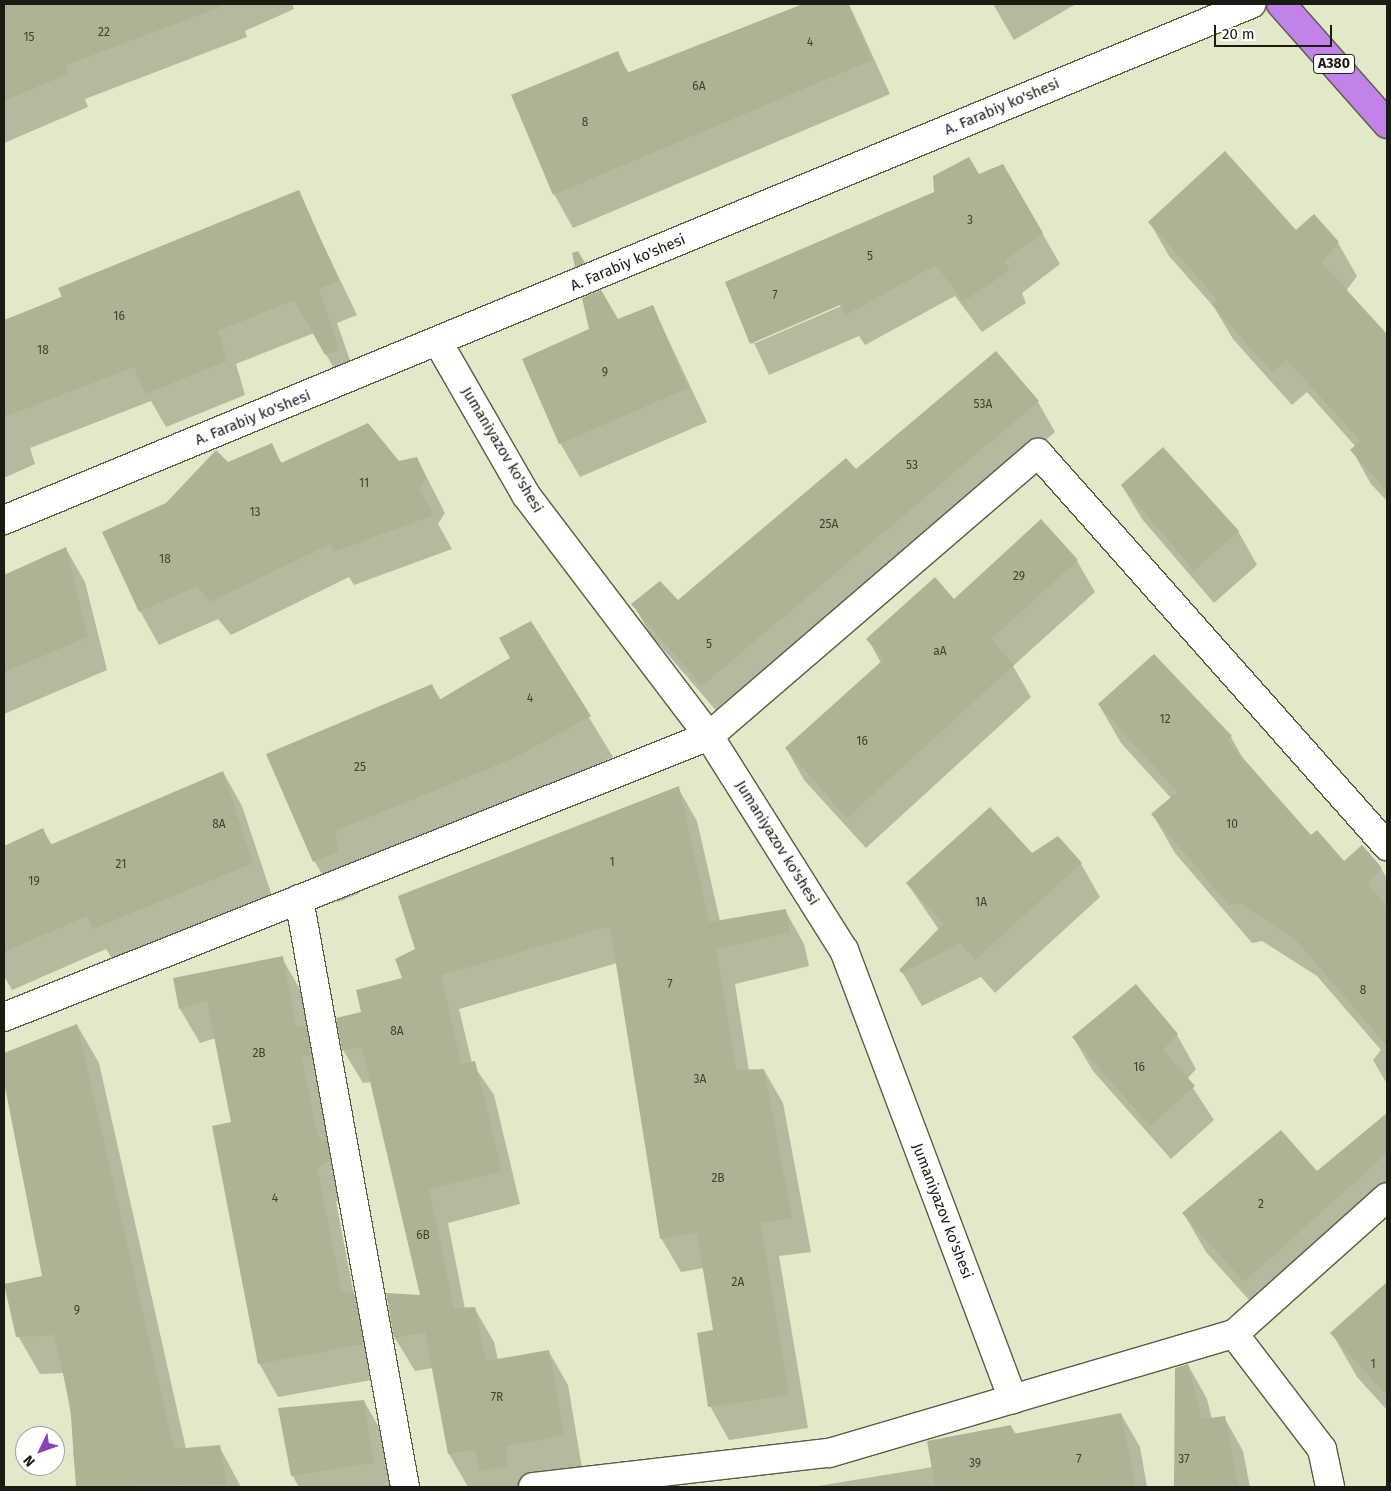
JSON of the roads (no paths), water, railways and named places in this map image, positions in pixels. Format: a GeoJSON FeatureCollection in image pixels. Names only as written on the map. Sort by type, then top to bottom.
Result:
{"type":"FeatureCollection","features":[{"type":"Feature","properties":{"kind":"highway","name":"A380"},"geometry":{"type":"LineString","coordinates":[[1281,4],[1387,124]]}},
{"type":"Feature","properties":{"kind":"street","name":"A. Farabiy ko'shesi"},"geometry":{"type":"LineString","coordinates":[[4,520],[1251,4]]}},
{"type":"Feature","properties":{"kind":"street","name":"Jumaniyazov ko'shesi"},"geometry":{"type":"LineString","coordinates":[[438,342],[526,495],[709,736],[844,950],[1013,1399]]}},
{"type":"Feature","properties":{"kind":"street"},"geometry":{"type":"LineString","coordinates":[[4,1017],[709,736],[1038,453],[1387,846]]}},
{"type":"Feature","properties":{"kind":"street"},"geometry":{"type":"LineString","coordinates":[[299,899],[405,1487]]}},
{"type":"Feature","properties":{"kind":"street"},"geometry":{"type":"LineString","coordinates":[[533,1487],[829,1453],[1234,1334],[1387,1196]]}},
{"type":"Feature","properties":{"kind":"street"},"geometry":{"type":"LineString","coordinates":[[1234,1334],[1322,1450],[1330,1487]]}}]}
